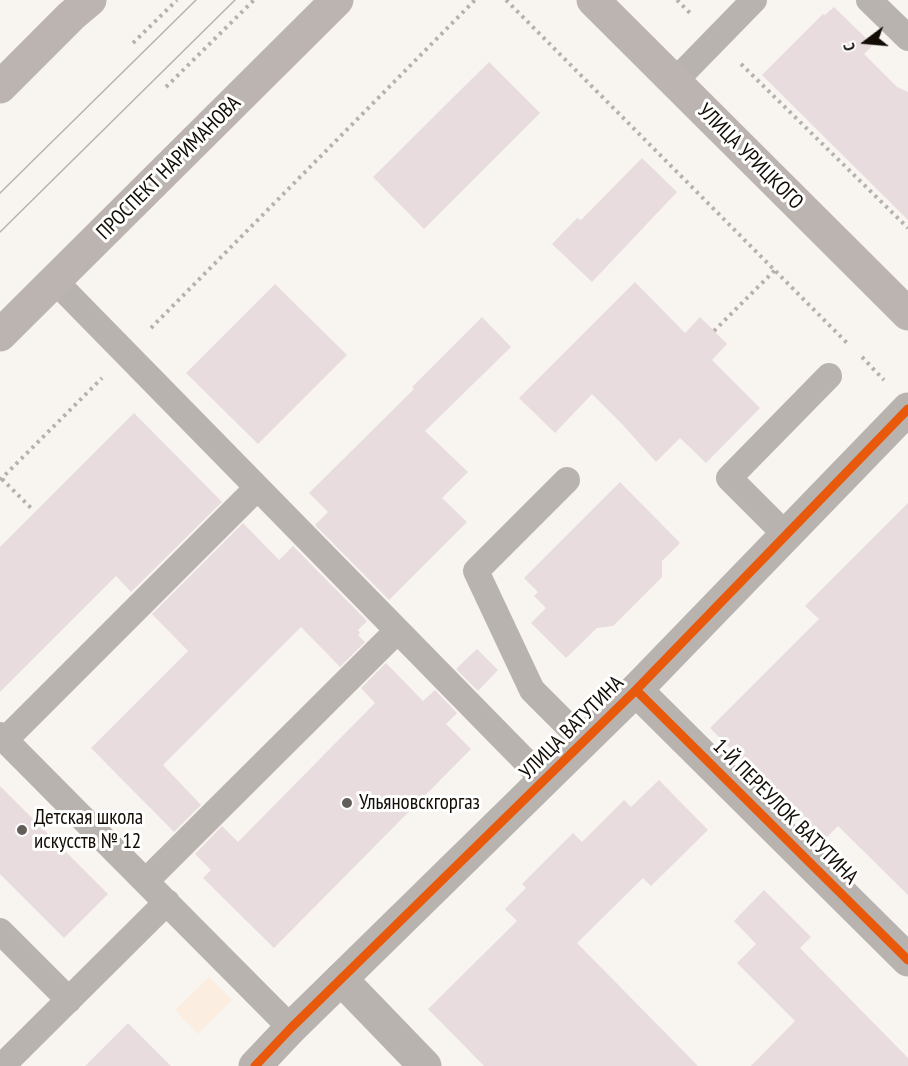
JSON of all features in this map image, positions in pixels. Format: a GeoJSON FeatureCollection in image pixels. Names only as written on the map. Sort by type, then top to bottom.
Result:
{"type":"FeatureCollection","features":[{"type":"Feature","properties":{"kind":"main road"},"geometry":{"type":"LineString","coordinates":[[0,87],[90,0]]}},
{"type":"Feature","properties":{"kind":"main road","name":"ПРОСПЕКТ НАРИМАНОВА"},"geometry":{"type":"LineString","coordinates":[[0,335],[337,0]]}},
{"type":"Feature","properties":{"kind":"main road","name":"УЛИЦА УРИЦКОГО"},"geometry":{"type":"LineString","coordinates":[[592,0],[908,314]]}},
{"type":"Feature","properties":{"kind":"street","name":"УЛИЦА ВАТУТИНА"},"geometry":{"type":"LineString","coordinates":[[255,1066],[636,690],[908,409]]}},
{"type":"Feature","properties":{"kind":"street","name":"1-Й ПЕРЕУЛОК ВАТУТИНА"},"geometry":{"type":"LineString","coordinates":[[636,690],[908,960]]}},
{"type":"Feature","properties":{"kind":"street"},"geometry":{"type":"LineString","coordinates":[[341,979],[425,1066]]}},
{"type":"Feature","properties":{"kind":"lane"},"geometry":{"type":"LineString","coordinates":[[674,82],[754,0]]}},
{"type":"Feature","properties":{"kind":"lane"},"geometry":{"type":"LineString","coordinates":[[869,0],[908,39]]}},
{"type":"Feature","properties":{"kind":"lane"},"geometry":{"type":"LineString","coordinates":[[55,281],[545,781]]}},
{"type":"Feature","properties":{"kind":"lane"},"geometry":{"type":"LineString","coordinates":[[786,535],[729,478],[829,376]]}},
{"type":"Feature","properties":{"kind":"lane"},"geometry":{"type":"LineString","coordinates":[[567,480],[476,571],[532,690],[584,742]]}},
{"type":"Feature","properties":{"kind":"lane"},"geometry":{"type":"LineString","coordinates":[[257,488],[2,738],[291,1028]]}},
{"type":"Feature","properties":{"kind":"lane"},"geometry":{"type":"LineString","coordinates":[[146,881],[397,631]]}},
{"type":"Feature","properties":{"kind":"lane"},"geometry":{"type":"LineString","coordinates":[[2,1066],[167,902]]}},
{"type":"Feature","properties":{"kind":"lane"},"geometry":{"type":"LineString","coordinates":[[0,931],[69,1000]]}},
{"type":"Feature","properties":{"kind":"path"},"geometry":{"type":"LineString","coordinates":[[133,43],[177,0]]}},
{"type":"Feature","properties":{"kind":"path"},"geometry":{"type":"LineString","coordinates":[[166,87],[254,0]]}},
{"type":"Feature","properties":{"kind":"path"},"geometry":{"type":"LineString","coordinates":[[32,509],[1,479],[475,0]]}},
{"type":"Feature","properties":{"kind":"path"},"geometry":{"type":"LineString","coordinates":[[506,0],[888,383]]}},
{"type":"Feature","properties":{"kind":"path"},"geometry":{"type":"LineString","coordinates":[[677,0],[908,228]]}},
{"type":"Feature","properties":{"kind":"path"},"geometry":{"type":"LineString","coordinates":[[714,331],[775,270]]}},
{"type":"Feature","properties":{"kind":"shaded area"},"geometry":{"type":"Polygon","coordinates":[[[209,977],[232,1000],[198,1034],[175,1010],[209,977]]]}},
{"type":"Feature","properties":{"kind":"building"},"geometry":{"type":"Polygon","coordinates":[[[834,7],[873,45],[864,54],[897,87],[908,92],[908,220],[762,75],[823,14],[825,15],[834,7]]]}},
{"type":"Feature","properties":{"kind":"building"},"geometry":{"type":"Polygon","coordinates":[[[489,62],[540,113],[424,229],[373,177],[489,62]]]}},
{"type":"Feature","properties":{"kind":"building"},"geometry":{"type":"Polygon","coordinates":[[[642,158],[677,192],[592,282],[552,244],[577,218],[581,220],[642,158]]]}},
{"type":"Feature","properties":{"kind":"building"},"geometry":{"type":"Polygon","coordinates":[[[635,282],[685,333],[700,317],[727,344],[712,360],[760,408],[706,463],[680,438],[656,462],[592,394],[555,433],[519,398],[635,282]]]}},
{"type":"Feature","properties":{"kind":"building"},"geometry":{"type":"Polygon","coordinates":[[[275,284],[347,355],[258,444],[186,373],[275,284]]]}},
{"type":"Feature","properties":{"kind":"building"},"geometry":{"type":"Polygon","coordinates":[[[482,317],[511,347],[425,431],[468,472],[442,498],[467,522],[389,600],[315,525],[328,512],[309,493],[414,389],[412,387],[482,317]]]}},
{"type":"Feature","properties":{"kind":"building"},"geometry":{"type":"Polygon","coordinates":[[[134,413],[222,502],[131,592],[116,576],[0,692],[0,547],[134,413]]]}},
{"type":"Feature","properties":{"kind":"building"},"geometry":{"type":"Polygon","coordinates":[[[620,482],[680,543],[662,561],[662,577],[613,626],[597,628],[566,658],[531,623],[546,608],[534,596],[538,592],[524,578],[620,482]]]}},
{"type":"Feature","properties":{"kind":"building"},"geometry":{"type":"Polygon","coordinates":[[[908,503],[908,895],[838,826],[823,841],[710,728],[819,619],[805,606],[908,503]]]}},
{"type":"Feature","properties":{"kind":"building"},"geometry":{"type":"Polygon","coordinates":[[[243,523],[279,560],[293,546],[367,621],[358,630],[360,633],[358,635],[365,642],[340,667],[301,627],[163,765],[201,805],[174,832],[91,748],[188,651],[152,614],[243,523]]]}},
{"type":"Feature","properties":{"kind":"building"},"geometry":{"type":"Polygon","coordinates":[[[477,649],[498,670],[478,691],[456,669],[477,649]]]}},
{"type":"Feature","properties":{"kind":"building","name":"Ульяновскгоргаз"},"geometry":{"type":"Polygon","coordinates":[[[386,663],[423,701],[435,690],[457,713],[446,724],[471,749],[274,948],[203,878],[211,870],[195,854],[222,826],[238,842],[375,703],[361,688],[386,663]]]}},
{"type":"Feature","properties":{"kind":"building"},"geometry":{"type":"Polygon","coordinates":[[[659,780],[708,830],[651,886],[643,878],[577,943],[698,1066],[484,1066],[428,1009],[517,921],[505,909],[526,888],[522,884],[573,833],[582,842],[624,800],[631,807],[659,780]]]}},
{"type":"Feature","properties":{"kind":"building","name":"Детская школа искусств № 12"},"geometry":{"type":"Polygon","coordinates":[[[0,786],[108,894],[64,938],[0,874],[0,786]]]}},
{"type":"Feature","properties":{"kind":"building"},"geometry":{"type":"Polygon","coordinates":[[[764,890],[811,937],[800,948],[908,1058],[908,1066],[751,1066],[795,1021],[737,963],[756,944],[734,921],[764,890]]]}},
{"type":"Feature","properties":{"kind":"building"},"geometry":{"type":"Polygon","coordinates":[[[128,1023],[171,1066],[85,1066],[128,1023]]]}},
{"type":"Feature","properties":{"kind":"tram line"},"geometry":{"type":"LineString","coordinates":[[0,193],[196,0]]}},
{"type":"Feature","properties":{"kind":"tram line"},"geometry":{"type":"LineString","coordinates":[[0,232],[235,0]]}},
{"type":"Feature","properties":{"kind":"cycle path"},"geometry":{"type":"LineString","coordinates":[[255,1066],[636,690],[908,409]]}},
{"type":"Feature","properties":{"kind":"cycle path"},"geometry":{"type":"LineString","coordinates":[[636,690],[908,960]]}},
{"type":"Feature","properties":{"kind":"place","name":"Ульяновскгоргаз"},"geometry":{"type":"Point","coordinates":[347,803]}},
{"type":"Feature","properties":{"kind":"place","name":"Детская школа искусств № 12"},"geometry":{"type":"Point","coordinates":[22,830]}}]}
